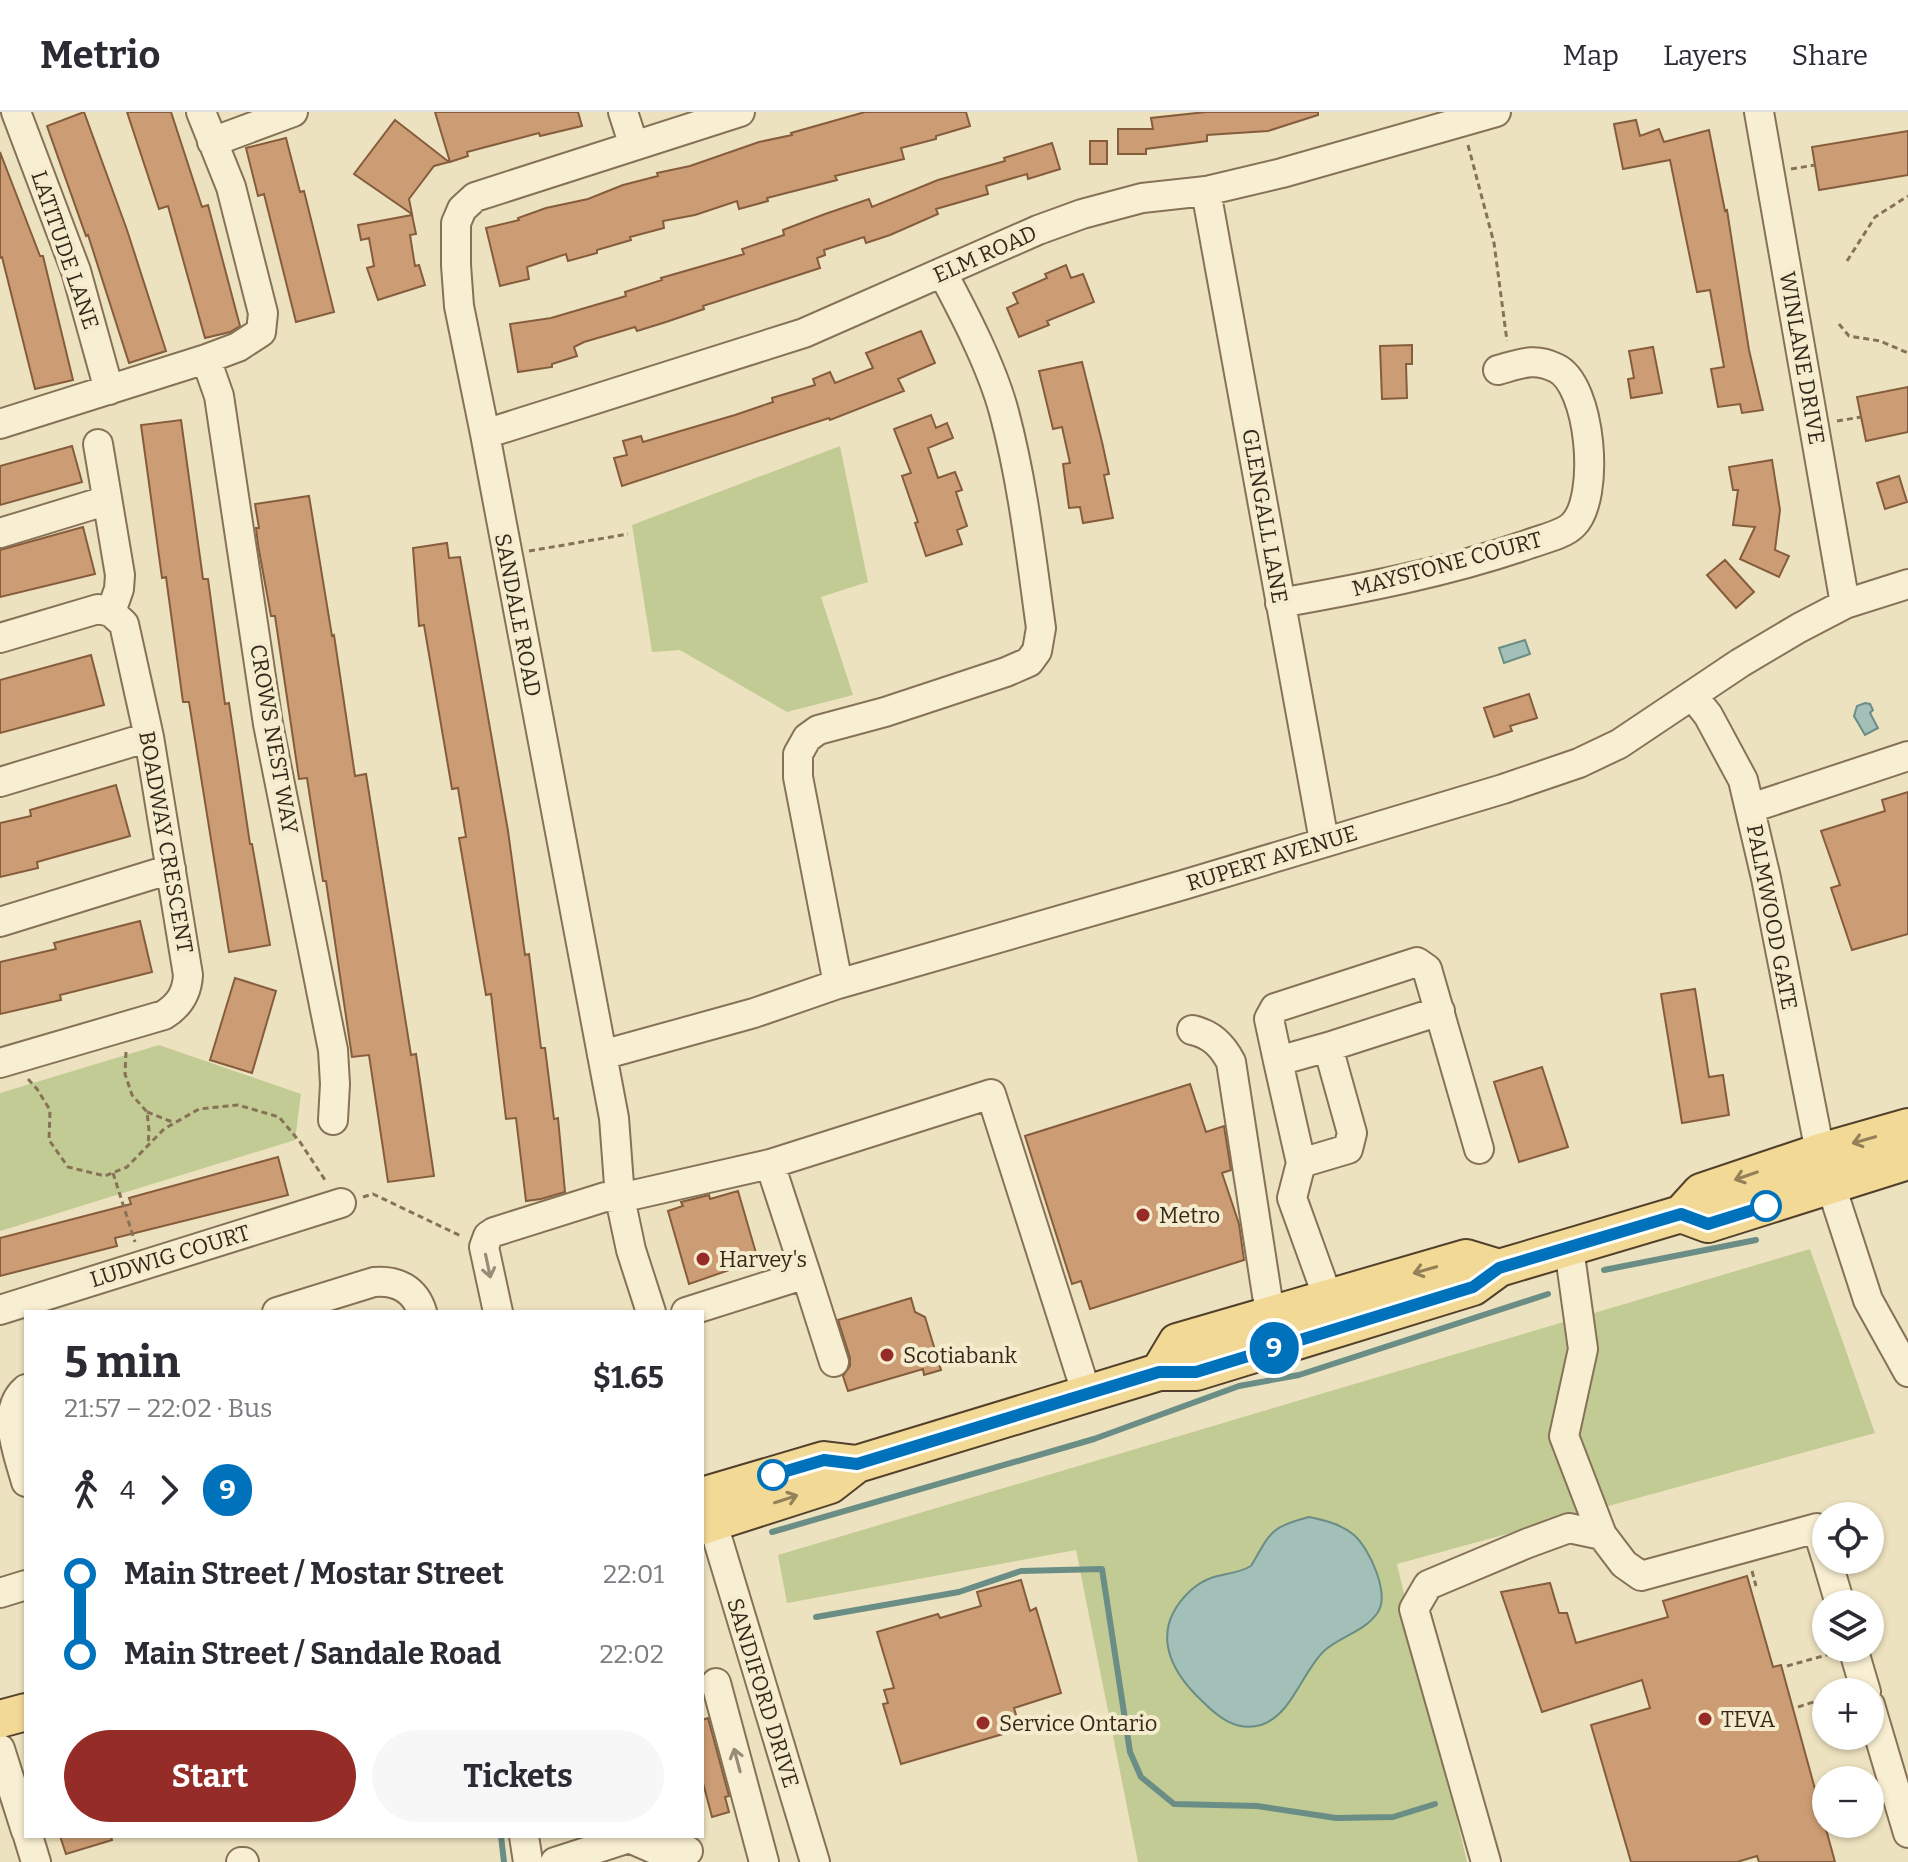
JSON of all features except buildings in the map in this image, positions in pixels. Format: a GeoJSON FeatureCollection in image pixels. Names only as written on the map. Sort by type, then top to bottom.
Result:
{"type":"FeatureCollection","features":[{"type":"Feature","properties":{"kind":"main road"},"geometry":{"type":"LineString","coordinates":[[704,1506],[830,1485],[857,1464],[1159,1372],[1196,1372],[1473,1287],[1499,1268],[1681,1214],[1701,1192],[1820,1152],[1908,1127]]}},
{"type":"Feature","properties":{"kind":"main road"},"geometry":{"type":"LineString","coordinates":[[1681,1214],[1708,1224],[1908,1161]]}},
{"type":"Feature","properties":{"kind":"main road"},"geometry":{"type":"LineString","coordinates":[[1159,1372],[1177,1342],[1466,1258],[1499,1268]]}},
{"type":"Feature","properties":{"kind":"main road"},"geometry":{"type":"LineString","coordinates":[[0,1719],[24,1713]]}},
{"type":"Feature","properties":{"kind":"street","name":"LATITUDE LANE"},"geometry":{"type":"LineString","coordinates":[[16,112],[76,271],[109,390]]}},
{"type":"Feature","properties":{"kind":"street"},"geometry":{"type":"LineString","coordinates":[[0,424],[206,359],[238,347],[261,332],[263,313],[231,187],[201,112]]}},
{"type":"Feature","properties":{"kind":"street"},"geometry":{"type":"LineString","coordinates":[[212,142],[293,112]]}},
{"type":"Feature","properties":{"kind":"street"},"geometry":{"type":"LineString","coordinates":[[623,112],[634,146]]}},
{"type":"Feature","properties":{"kind":"street","name":"SANDALE ROAD"},"geometry":{"type":"LineString","coordinates":[[650,1310],[631,1250],[620,1198],[614,1118],[458,299],[456,229],[462,209],[482,194],[740,112]]}},
{"type":"Feature","properties":{"kind":"street","name":"ELM ROAD"},"geometry":{"type":"LineString","coordinates":[[485,434],[804,333],[1038,230],[1082,214],[1142,198],[1206,191],[1282,173],[1496,112]]}},
{"type":"Feature","properties":{"kind":"street","name":"WINLANE DRIVE"},"geometry":{"type":"LineString","coordinates":[[1759,112],[1845,604]]}},
{"type":"Feature","properties":{"kind":"street","name":"GLENGALL LANE"},"geometry":{"type":"LineString","coordinates":[[1206,191],[1324,841]]}},
{"type":"Feature","properties":{"kind":"street"},"geometry":{"type":"LineString","coordinates":[[838,984],[798,777],[798,754],[807,738],[818,730],[885,712],[1029,662],[1037,651],[1041,628],[1021,486],[1003,410],[961,306],[942,272]]}},
{"type":"Feature","properties":{"kind":"street","name":"CROWS NEST WAY"},"geometry":{"type":"LineString","coordinates":[[206,359],[219,396],[268,724],[320,972],[333,1050],[333,1120]]}},
{"type":"Feature","properties":{"kind":"street","name":"MAYSTONE COURT"},"geometry":{"type":"LineString","coordinates":[[1280,603],[1379,585],[1449,567],[1505,552],[1573,525],[1584,506],[1591,467],[1576,389],[1559,369],[1534,360],[1504,368]]}},
{"type":"Feature","properties":{"kind":"street"},"geometry":{"type":"LineString","coordinates":[[0,638],[94,609],[111,612],[118,594],[120,575],[105,501],[98,444]]}},
{"type":"Feature","properties":{"kind":"street"},"geometry":{"type":"LineString","coordinates":[[0,533],[105,501]]}},
{"type":"Feature","properties":{"kind":"street","name":"RUPERT AVENUE"},"geometry":{"type":"LineString","coordinates":[[602,1055],[1183,885],[1503,789],[1579,763],[1619,744],[1740,663],[1845,604],[1908,584]]}},
{"type":"Feature","properties":{"kind":"street","name":"BOADWAY CRESCENT"},"geometry":{"type":"LineString","coordinates":[[12,1070],[161,1017],[176,1006],[186,990],[188,975],[149,737],[125,627],[120,618],[111,612]]}},
{"type":"Feature","properties":{"kind":"street","name":"PALMWOOD GATE"},"geometry":{"type":"LineString","coordinates":[[1692,695],[1708,715],[1743,780],[1820,1152],[1868,1300],[1908,1372]]}},
{"type":"Feature","properties":{"kind":"street"},"geometry":{"type":"LineString","coordinates":[[0,782],[149,737]]}},
{"type":"Feature","properties":{"kind":"street"},"geometry":{"type":"LineString","coordinates":[[1751,808],[1908,756]]}},
{"type":"Feature","properties":{"kind":"street"},"geometry":{"type":"LineString","coordinates":[[0,922],[171,869]]}},
{"type":"Feature","properties":{"kind":"street"},"geometry":{"type":"LineString","coordinates":[[1328,1298],[1292,1198],[1301,1163],[1269,1019],[1275,1008],[1417,962],[1427,969],[1479,1149]]}},
{"type":"Feature","properties":{"kind":"street"},"geometry":{"type":"LineString","coordinates":[[1278,1061],[1440,1011]]}},
{"type":"Feature","properties":{"kind":"street"},"geometry":{"type":"LineString","coordinates":[[1192,1030],[1213,1039],[1224,1049],[1231,1062],[1267,1295],[1273,1314]]}},
{"type":"Feature","properties":{"kind":"street"},"geometry":{"type":"LineString","coordinates":[[1301,1163],[1348,1149],[1352,1133],[1328,1047]]}},
{"type":"Feature","properties":{"kind":"street"},"geometry":{"type":"LineString","coordinates":[[498,1310],[485,1241],[494,1232],[605,1197],[620,1198],[770,1164],[991,1094],[1087,1395]]}},
{"type":"Feature","properties":{"kind":"street"},"geometry":{"type":"LineString","coordinates":[[770,1164],[834,1362]]}},
{"type":"Feature","properties":{"kind":"street","name":"LUDWIG COURT"},"geometry":{"type":"LineString","coordinates":[[0,1310],[341,1203]]}},
{"type":"Feature","properties":{"kind":"street"},"geometry":{"type":"LineString","coordinates":[[1569,1248],[1583,1349],[1564,1436],[1602,1535],[1624,1564],[1641,1576],[1812,1529]]}},
{"type":"Feature","properties":{"kind":"street"},"geometry":{"type":"LineString","coordinates":[[692,1310],[806,1274]]}},
{"type":"Feature","properties":{"kind":"street"},"geometry":{"type":"LineString","coordinates":[[308,1307],[374,1282],[389,1281],[407,1288],[421,1310]]}},
{"type":"Feature","properties":{"kind":"street"},"geometry":{"type":"LineString","coordinates":[[24,1391],[16,1397],[9,1411],[24,1475]]}},
{"type":"Feature","properties":{"kind":"street","name":"SANDIFORD DRIVE"},"geometry":{"type":"LineString","coordinates":[[704,1506],[815,1862]]}},
{"type":"Feature","properties":{"kind":"street"},"geometry":{"type":"LineString","coordinates":[[1486,1862],[1414,1609],[1428,1585],[1528,1543],[1569,1528],[1602,1535]]}},
{"type":"Feature","properties":{"kind":"street"},"geometry":{"type":"LineString","coordinates":[[0,1593],[24,1586]]}},
{"type":"Feature","properties":{"kind":"street"},"geometry":{"type":"LineString","coordinates":[[756,1671],[709,1685],[764,1862]]}},
{"type":"Feature","properties":{"kind":"street"},"geometry":{"type":"LineString","coordinates":[[0,1749],[7,1797],[24,1828]]}},
{"type":"Feature","properties":{"kind":"street"},"geometry":{"type":"LineString","coordinates":[[1883,1750],[1908,1833]]}},
{"type":"Feature","properties":{"kind":"street"},"geometry":{"type":"LineString","coordinates":[[745,1862],[740,1839],[752,1817]]}},
{"type":"Feature","properties":{"kind":"street"},"geometry":{"type":"LineString","coordinates":[[29,1838],[36,1862]]}},
{"type":"Feature","properties":{"kind":"street"},"geometry":{"type":"LineString","coordinates":[[524,1838],[528,1862]]}},
{"type":"Feature","properties":{"kind":"street"},"geometry":{"type":"LineString","coordinates":[[555,1862],[625,1838]]}},
{"type":"Feature","properties":{"kind":"street"},"geometry":{"type":"LineString","coordinates":[[630,1838],[659,1851],[687,1850]]}},
{"type":"Feature","properties":{"kind":"path"},"geometry":{"type":"LineString","coordinates":[[1461,122],[1494,243],[1504,368]]}},
{"type":"Feature","properties":{"kind":"path"},"geometry":{"type":"LineString","coordinates":[[1847,261],[1875,217],[1908,196]]}},
{"type":"Feature","properties":{"kind":"path"},"geometry":{"type":"LineString","coordinates":[[1839,324],[1849,336],[1880,341],[1908,353]]}},
{"type":"Feature","properties":{"kind":"path"},"geometry":{"type":"LineString","coordinates":[[507,555],[628,534]]}},
{"type":"Feature","properties":{"kind":"path"},"geometry":{"type":"LineString","coordinates":[[126,1044],[125,1074],[132,1095],[147,1112],[175,1123]]}},
{"type":"Feature","properties":{"kind":"path"},"geometry":{"type":"LineString","coordinates":[[12,1070],[37,1089],[50,1110],[49,1140],[68,1167],[105,1176],[127,1167],[164,1129],[199,1109],[238,1105],[279,1117],[300,1142],[341,1203],[373,1194],[466,1238]]}},
{"type":"Feature","properties":{"kind":"path"},"geometry":{"type":"LineString","coordinates":[[147,1112],[148,1146]]}},
{"type":"Feature","properties":{"kind":"path"},"geometry":{"type":"LineString","coordinates":[[113,1173],[143,1265]]}},
{"type":"Feature","properties":{"kind":"path"},"geometry":{"type":"LineString","coordinates":[[1787,1666],[1812,1659]]}},
{"type":"Feature","properties":{"kind":"path"},"geometry":{"type":"LineString","coordinates":[[1798,1707],[1812,1702]]}},
{"type":"Feature","properties":{"kind":"green space"},"geometry":{"type":"Polygon","coordinates":[[[840,446],[868,582],[821,597],[853,695],[787,712],[680,650],[652,652],[632,525],[840,446]]]}},
{"type":"Feature","properties":{"kind":"green space"},"geometry":{"type":"Polygon","coordinates":[[[159,1045],[301,1094],[295,1140],[0,1231],[0,1093],[159,1045]]]}},
{"type":"Feature","properties":{"kind":"green space"},"geometry":{"type":"Polygon","coordinates":[[[1810,1249],[1875,1433],[1397,1564],[1467,1862],[1138,1862],[1076,1550],[787,1603],[778,1555],[1810,1249]]]}},
{"type":"Feature","properties":{"kind":"water"},"geometry":{"type":"Polygon","coordinates":[[[1525,640],[1530,654],[1504,663],[1499,648],[1525,640]]]}},
{"type":"Feature","properties":{"kind":"water"},"geometry":{"type":"Polygon","coordinates":[[[1870,704],[1873,710],[1870,713],[1878,728],[1865,735],[1854,716],[1857,706],[1870,704]]]}},
{"type":"Feature","properties":{"kind":"water"},"geometry":{"type":"Polygon","coordinates":[[[1309,1517],[1338,1525],[1360,1541],[1380,1583],[1381,1604],[1373,1619],[1324,1651],[1289,1703],[1272,1720],[1252,1727],[1236,1725],[1208,1707],[1180,1676],[1168,1648],[1170,1620],[1178,1605],[1198,1584],[1251,1566],[1273,1532],[1309,1517]]]}},
{"type":"Feature","properties":{"kind":"waterway"},"geometry":{"type":"LineString","coordinates":[[1604,1270],[1756,1240]]}},
{"type":"Feature","properties":{"kind":"waterway"},"geometry":{"type":"LineString","coordinates":[[772,1532],[1094,1439],[1239,1386],[1299,1375],[1548,1294]]}},
{"type":"Feature","properties":{"kind":"waterway"},"geometry":{"type":"LineString","coordinates":[[816,1617],[959,1592],[1021,1571],[1102,1569],[1130,1752],[1141,1777],[1174,1804],[1257,1806],[1336,1818],[1393,1817],[1435,1804]]}},
{"type":"Feature","properties":{"kind":"waterway"},"geometry":{"type":"LineString","coordinates":[[501,1838],[504,1862]]}},
{"type":"Feature","properties":{"kind":"bus line","name":"9"},"geometry":{"type":"LineString","coordinates":[[773,1475],[824,1460],[857,1464],[1159,1372],[1196,1372],[1473,1287],[1499,1268],[1681,1214],[1708,1224],[1766,1206]]}},
{"type":"Feature","properties":{"kind":"place","name":"Metro"},"geometry":{"type":"Point","coordinates":[1143,1215]}},
{"type":"Feature","properties":{"kind":"place","name":"Harvey's"},"geometry":{"type":"Point","coordinates":[703,1259]}},
{"type":"Feature","properties":{"kind":"place","name":"Scotiabank"},"geometry":{"type":"Point","coordinates":[887,1355]}},
{"type":"Feature","properties":{"kind":"place","name":"TEVA"},"geometry":{"type":"Point","coordinates":[1705,1719]}},
{"type":"Feature","properties":{"kind":"place","name":"Service Ontario"},"geometry":{"type":"Point","coordinates":[983,1723]}}]}
